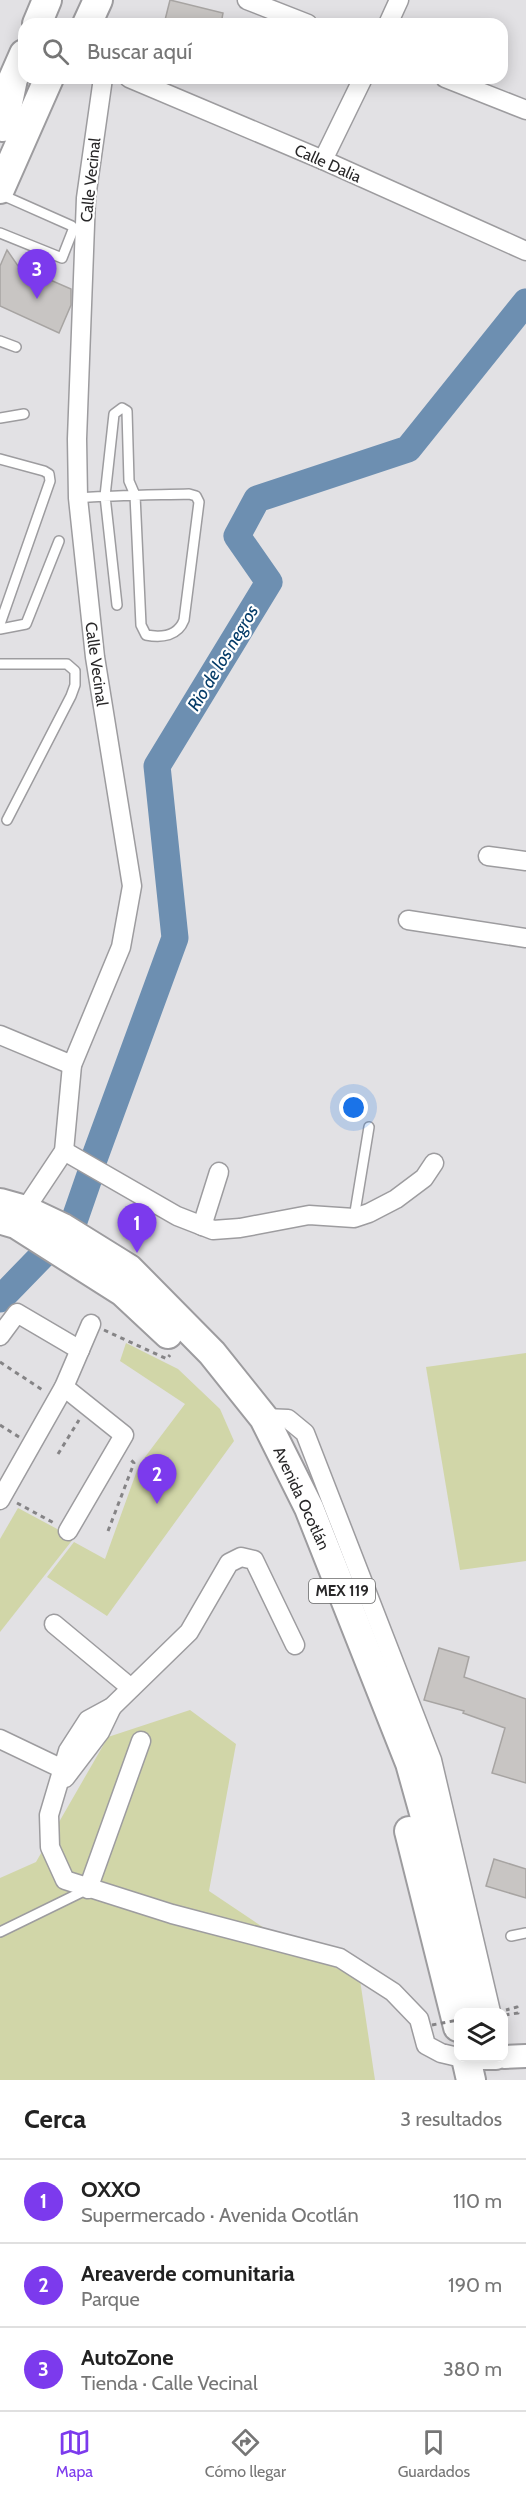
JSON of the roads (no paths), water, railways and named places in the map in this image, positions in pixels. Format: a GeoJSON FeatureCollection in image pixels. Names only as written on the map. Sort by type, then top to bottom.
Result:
{"type":"FeatureCollection","features":[{"type":"Feature","properties":{"kind":"main road"},"geometry":{"type":"LineString","coordinates":[[40,18],[47,0]]}},
{"type":"Feature","properties":{"kind":"main road"},"geometry":{"type":"LineString","coordinates":[[56,18],[63,0]]}},
{"type":"Feature","properties":{"kind":"main road"},"geometry":{"type":"LineString","coordinates":[[74,18],[82,0]]}},
{"type":"Feature","properties":{"kind":"main road"},"geometry":{"type":"LineString","coordinates":[[90,18],[98,0]]}},
{"type":"Feature","properties":{"kind":"main road"},"geometry":{"type":"LineString","coordinates":[[0,189],[10,133],[13,79],[18,68]]}},
{"type":"Feature","properties":{"kind":"main road"},"geometry":{"type":"LineString","coordinates":[[10,133],[27,84]]}},
{"type":"Feature","properties":{"kind":"main road"},"geometry":{"type":"LineString","coordinates":[[10,133],[45,84]]}},
{"type":"Feature","properties":{"kind":"main road"},"geometry":{"type":"LineString","coordinates":[[10,133],[53,100],[60,84]]}},
{"type":"Feature","properties":{"kind":"main road","name":"Avenida Ocotlán"},"geometry":{"type":"LineString","coordinates":[[10,1214],[47,1231],[78,1250],[129,1269],[212,1353],[264,1418],[309,1508],[410,1763],[455,1924],[486,2008]]}},
{"type":"Feature","properties":{"kind":"main road","name":"Avenida Ocotlán"},"geometry":{"type":"LineString","coordinates":[[78,1250],[208,1372],[244,1417],[294,1515],[393,1770],[446,2026]]}},
{"type":"Feature","properties":{"kind":"main road"},"geometry":{"type":"LineString","coordinates":[[472,2062],[490,2080]]}},
{"type":"Feature","properties":{"kind":"street"},"geometry":{"type":"LineString","coordinates":[[247,0],[293,18]]}},
{"type":"Feature","properties":{"kind":"street"},"geometry":{"type":"LineString","coordinates":[[391,18],[399,0]]}},
{"type":"Feature","properties":{"kind":"street","name":"Calle Vecinal"},"geometry":{"type":"LineString","coordinates":[[10,1214],[64,1151],[72,1065],[122,947],[132,886],[95,657],[78,498],[77,439],[86,198],[102,84]]}},
{"type":"Feature","properties":{"kind":"street","name":"Calle Dalia"},"geometry":{"type":"LineString","coordinates":[[143,84],[323,160],[526,251]]}},
{"type":"Feature","properties":{"kind":"street"},"geometry":{"type":"LineString","coordinates":[[323,160],[360,84]]}},
{"type":"Feature","properties":{"kind":"street"},"geometry":{"type":"LineString","coordinates":[[461,84],[526,110]]}},
{"type":"Feature","properties":{"kind":"street"},"geometry":{"type":"LineString","coordinates":[[488,856],[526,861]]}},
{"type":"Feature","properties":{"kind":"street"},"geometry":{"type":"LineString","coordinates":[[408,920],[526,938]]}},
{"type":"Feature","properties":{"kind":"street"},"geometry":{"type":"LineString","coordinates":[[0,1035],[72,1065]]}},
{"type":"Feature","properties":{"kind":"street"},"geometry":{"type":"LineString","coordinates":[[64,1151],[177,1216],[213,1230],[240,1228],[309,1215],[354,1218],[369,1213],[396,1198],[424,1178],[434,1163]]}},
{"type":"Feature","properties":{"kind":"street"},"geometry":{"type":"LineString","coordinates":[[202,1226],[219,1172]]}},
{"type":"Feature","properties":{"kind":"street"},"geometry":{"type":"LineString","coordinates":[[0,1336],[17,1313],[80,1350]]}},
{"type":"Feature","properties":{"kind":"street"},"geometry":{"type":"LineString","coordinates":[[1,1497],[61,1393],[91,1324]]}},
{"type":"Feature","properties":{"kind":"street"},"geometry":{"type":"LineString","coordinates":[[61,1393],[87,1406],[121,1440],[68,1531]]}},
{"type":"Feature","properties":{"kind":"street"},"geometry":{"type":"LineString","coordinates":[[295,1645],[255,1560],[242,1557],[229,1563],[189,1632],[112,1707],[89,1733],[64,1775],[49,1815],[50,1847],[65,1880],[88,1889],[340,1958],[393,1992],[419,2019],[426,2045],[454,2056]]}},
{"type":"Feature","properties":{"kind":"street"},"geometry":{"type":"LineString","coordinates":[[54,1624],[131,1688]]}},
{"type":"Feature","properties":{"kind":"street"},"geometry":{"type":"LineString","coordinates":[[0,1739],[64,1775]]}},
{"type":"Feature","properties":{"kind":"street"},"geometry":{"type":"LineString","coordinates":[[88,1889],[141,1741]]}},
{"type":"Feature","properties":{"kind":"street"},"geometry":{"type":"LineString","coordinates":[[508,2057],[526,2056]]}},
{"type":"Feature","properties":{"kind":"lane"},"geometry":{"type":"LineString","coordinates":[[0,194],[72,226],[74,230],[62,258],[0,233]]}},
{"type":"Feature","properties":{"kind":"lane"},"geometry":{"type":"LineString","coordinates":[[0,340],[15,347]]}},
{"type":"Feature","properties":{"kind":"lane"},"geometry":{"type":"LineString","coordinates":[[78,498],[105,496],[135,495],[189,494],[196,495],[199,502],[181,629],[174,634],[146,635],[141,625],[135,495],[130,487],[127,411],[122,408],[114,414],[105,496],[117,605]]}},
{"type":"Feature","properties":{"kind":"lane"},"geometry":{"type":"LineString","coordinates":[[0,417],[24,414]]}},
{"type":"Feature","properties":{"kind":"lane"},"geometry":{"type":"LineString","coordinates":[[0,459],[44,471],[49,474],[50,481],[0,624]]}},
{"type":"Feature","properties":{"kind":"lane"},"geometry":{"type":"LineString","coordinates":[[0,629],[26,624],[59,541]]}},
{"type":"Feature","properties":{"kind":"lane"},"geometry":{"type":"LineString","coordinates":[[0,664],[67,664],[75,671],[75,685],[71,696],[8,820]]}},
{"type":"Feature","properties":{"kind":"lane"},"geometry":{"type":"LineString","coordinates":[[354,1218],[369,1127]]}},
{"type":"Feature","properties":{"kind":"lane"},"geometry":{"type":"LineString","coordinates":[[0,1932],[88,1889]]}},
{"type":"Feature","properties":{"kind":"lane"},"geometry":{"type":"LineString","coordinates":[[511,1936],[526,1933]]}},
{"type":"Feature","properties":{"kind":"waterway","name":"Rio de los negros"},"geometry":{"type":"LineString","coordinates":[[94,1159],[175,938],[157,766],[269,582],[237,536],[257,499],[408,449],[526,302]]}},
{"type":"Feature","properties":{"kind":"waterway","name":"Rio de los negros"},"geometry":{"type":"LineString","coordinates":[[0,1299],[73,1224],[90,1175]]}},
{"type":"Feature","properties":{"kind":"place","name":"AutoZone"},"geometry":{"type":"Point","coordinates":[37,299]}},
{"type":"Feature","properties":{"kind":"place","name":"OXXO"},"geometry":{"type":"Point","coordinates":[137,1253]}},
{"type":"Feature","properties":{"kind":"place","name":"Areaverde comunitaria"},"geometry":{"type":"Point","coordinates":[157,1504]}}]}
